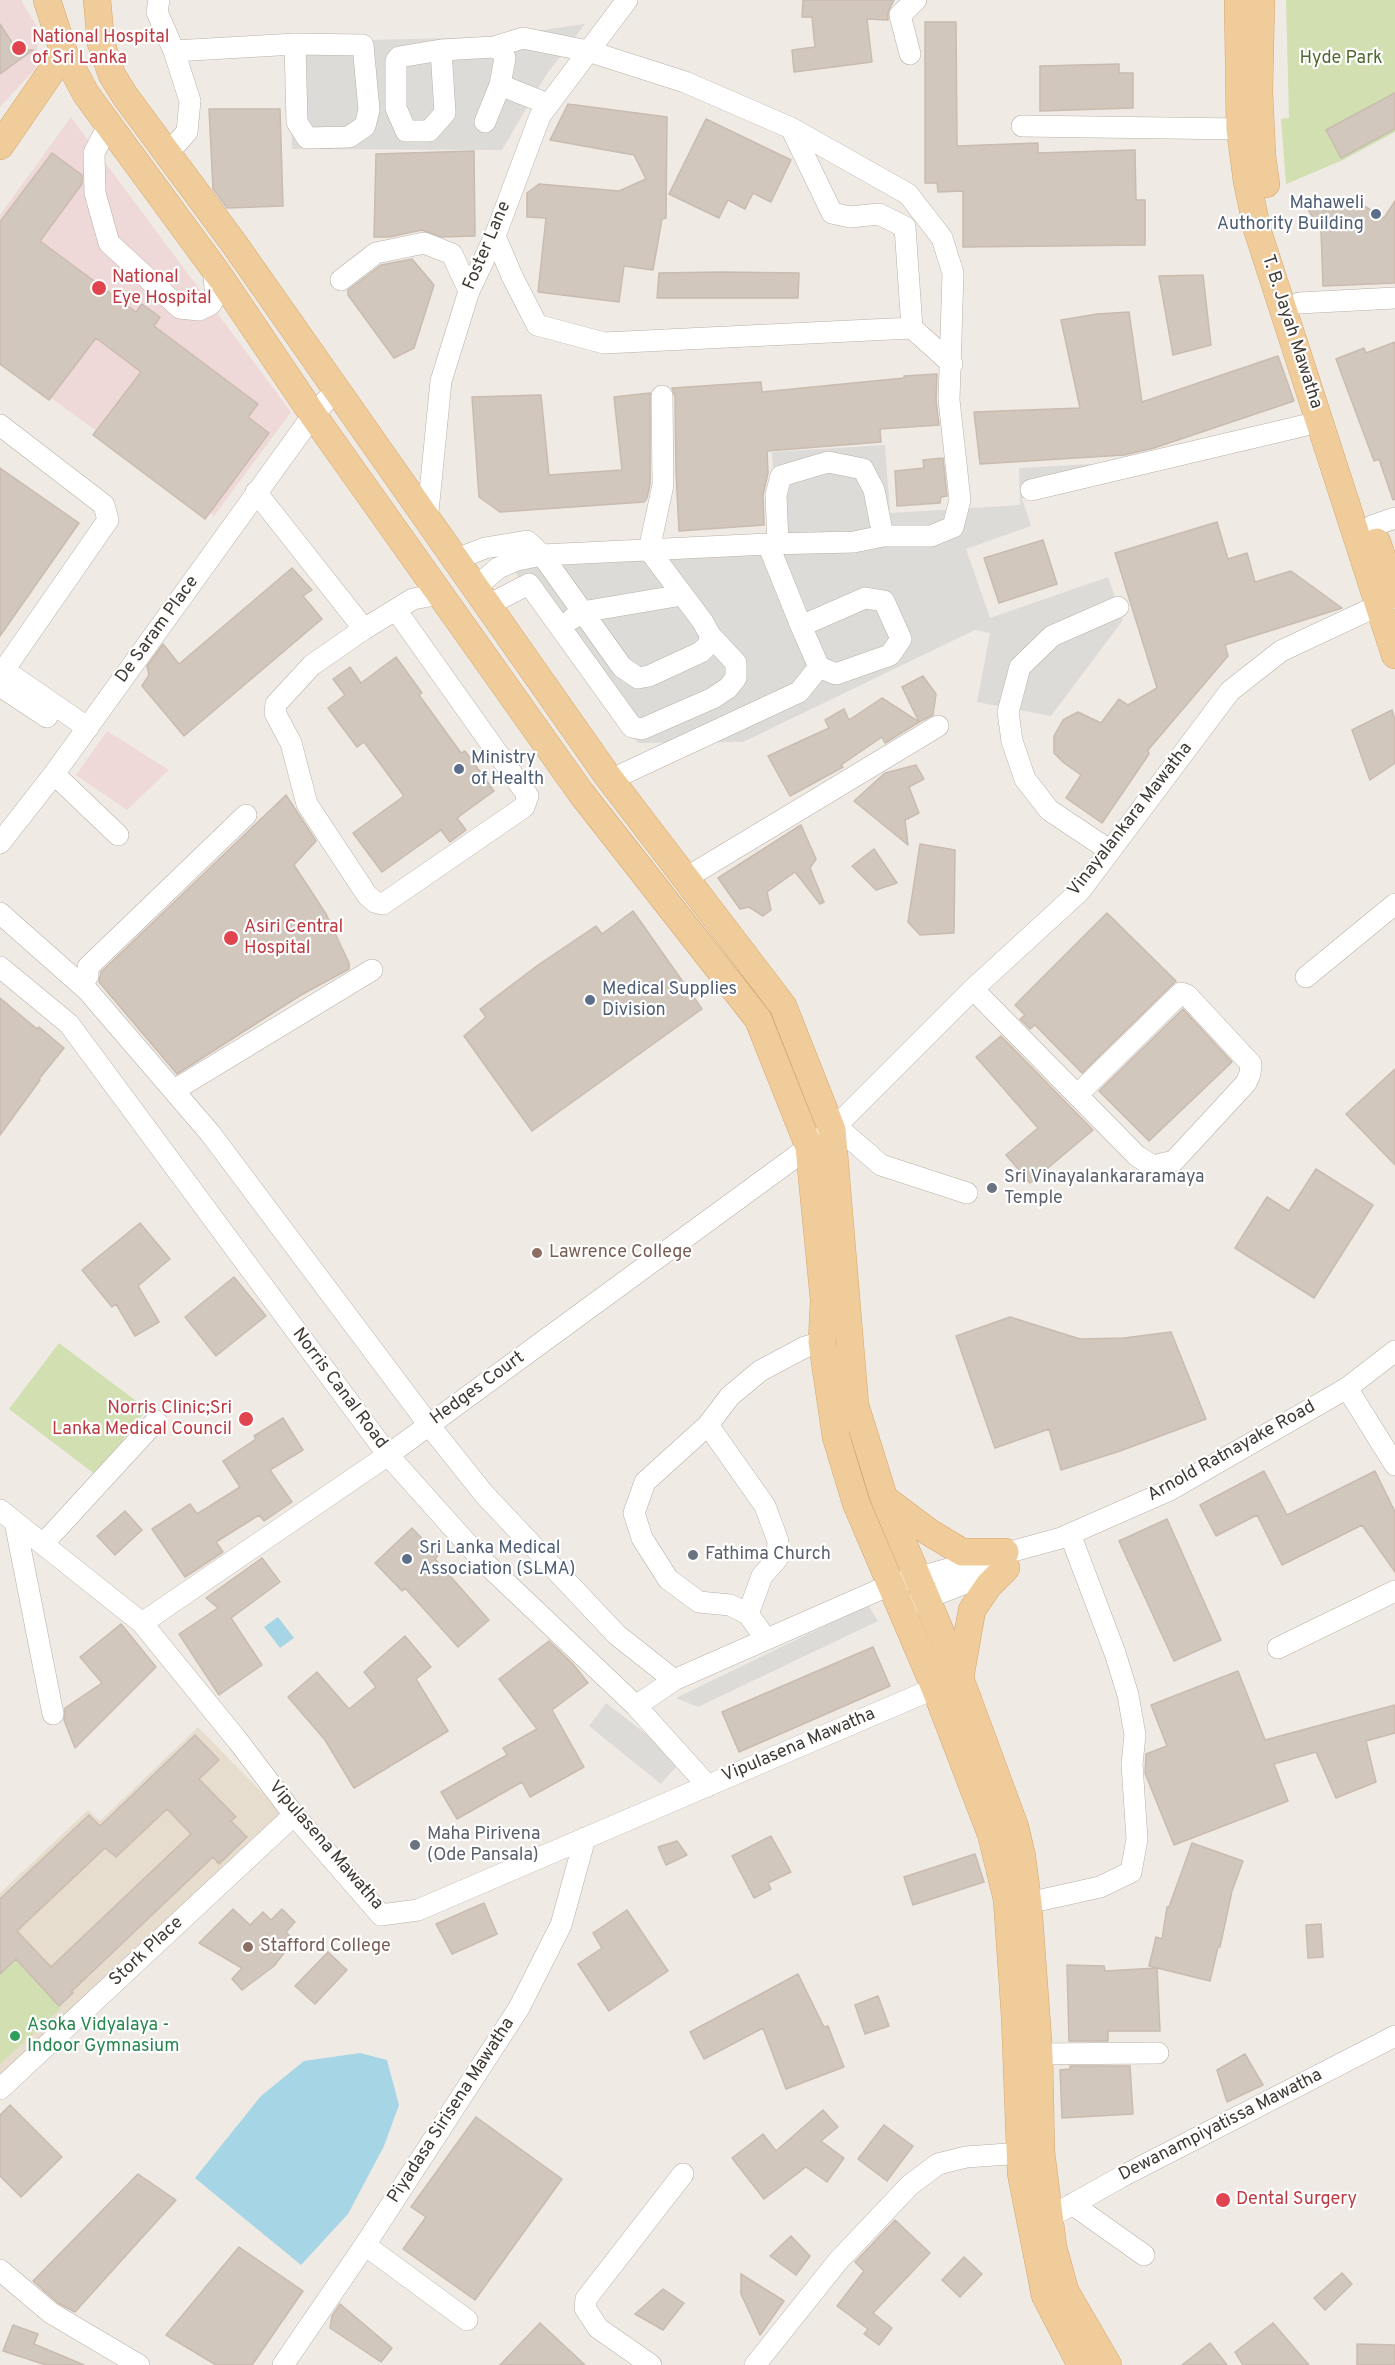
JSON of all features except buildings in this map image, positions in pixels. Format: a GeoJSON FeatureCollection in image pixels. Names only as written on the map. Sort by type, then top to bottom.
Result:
{"type":"FeatureCollection","features":[{"type":"Feature","properties":{"kind":"main road"},"geometry":{"type":"LineString","coordinates":[[47,0],[64,52],[87,93],[218,274],[313,415],[581,793],[758,1019],[809,1147],[824,1300],[822,1342],[836,1437],[856,1503],[935,1688],[991,1834],[1007,1899],[1015,2016],[1030,2152],[1065,2291],[1108,2365]]}},
{"type":"Feature","properties":{"kind":"main road","name":"T. B. Jayah Mawatha"},"geometry":{"type":"LineString","coordinates":[[1238,0],[1240,129],[1247,181],[1257,229],[1319,422],[1389,599]]}},
{"type":"Feature","properties":{"kind":"main road","name":"T. B. Jayah Mawatha"},"geometry":{"type":"LineString","coordinates":[[1260,0],[1258,92],[1262,156],[1274,221],[1299,303],[1384,522],[1395,655]]}},
{"type":"Feature","properties":{"kind":"main road"},"geometry":{"type":"LineString","coordinates":[[102,7],[100,43],[112,75],[610,780],[783,1006],[834,1128],[855,1404],[885,1498],[960,1678],[1015,1827],[1022,1857],[1028,1904],[1039,2054],[1030,2152],[1021,2173],[1044,2295],[1081,2365]]}},
{"type":"Feature","properties":{"kind":"main road"},"geometry":{"type":"LineString","coordinates":[[0,146],[64,52]]}},
{"type":"Feature","properties":{"kind":"main road"},"geometry":{"type":"LineString","coordinates":[[885,1498],[929,1532],[962,1552],[1006,1560],[972,1610],[960,1678]]}},
{"type":"Feature","properties":{"kind":"street"},"geometry":{"type":"LineString","coordinates":[[159,0],[158,12],[174,51],[190,101],[187,132],[167,154]]}},
{"type":"Feature","properties":{"kind":"street","name":"Foster Lane"},"geometry":{"type":"LineString","coordinates":[[427,522],[441,381],[469,291],[495,236],[540,116],[627,0]]}},
{"type":"Feature","properties":{"kind":"street"},"geometry":{"type":"LineString","coordinates":[[910,54],[900,15],[916,0]]}},
{"type":"Feature","properties":{"kind":"street"},"geometry":{"type":"LineString","coordinates":[[441,50],[494,48],[523,38],[588,51],[685,82],[791,128],[908,194],[942,238],[953,273],[952,364],[949,400],[960,500],[953,527],[931,536],[883,536],[854,542],[542,555],[517,560],[498,568],[480,598]]}},
{"type":"Feature","properties":{"kind":"street"},"geometry":{"type":"LineString","coordinates":[[174,51],[296,44],[363,45],[369,110],[364,126],[349,137],[307,138],[297,122],[296,44]]}},
{"type":"Feature","properties":{"kind":"street"},"geometry":{"type":"LineString","coordinates":[[485,122],[500,85],[505,58],[503,52],[494,48]]}},
{"type":"Feature","properties":{"kind":"street"},"geometry":{"type":"LineString","coordinates":[[500,85],[548,104]]}},
{"type":"Feature","properties":{"kind":"street"},"geometry":{"type":"LineString","coordinates":[[109,124],[94,153],[94,194],[109,243],[180,308],[199,310],[211,303],[216,295],[214,278],[218,274]]}},
{"type":"Feature","properties":{"kind":"street"},"geometry":{"type":"LineString","coordinates":[[1022,126],[1240,129]]}},
{"type":"Feature","properties":{"kind":"street"},"geometry":{"type":"LineString","coordinates":[[791,128],[832,213],[850,217],[879,214],[905,227],[912,328],[952,364]]}},
{"type":"Feature","properties":{"kind":"street"},"geometry":{"type":"LineString","coordinates":[[495,236],[537,325],[604,343],[912,328]]}},
{"type":"Feature","properties":{"kind":"street"},"geometry":{"type":"LineString","coordinates":[[340,280],[376,253],[424,243],[452,254],[469,291]]}},
{"type":"Feature","properties":{"kind":"street"},"geometry":{"type":"LineString","coordinates":[[1299,303],[1395,298]]}},
{"type":"Feature","properties":{"kind":"street","name":"De Saram Place"},"geometry":{"type":"LineString","coordinates":[[0,843],[84,733],[313,415],[336,390]]}},
{"type":"Feature","properties":{"kind":"street"},"geometry":{"type":"LineString","coordinates":[[480,598],[529,584],[632,727],[642,729],[713,698],[728,688],[736,678],[736,663],[710,635],[649,550],[663,485],[662,396]]}},
{"type":"Feature","properties":{"kind":"street"},"geometry":{"type":"LineString","coordinates":[[1031,490],[1319,422]]}},
{"type":"Feature","properties":{"kind":"street"},"geometry":{"type":"LineString","coordinates":[[0,424],[104,506],[108,520],[4,670],[84,733]]}},
{"type":"Feature","properties":{"kind":"street"},"geometry":{"type":"LineString","coordinates":[[801,626],[865,598],[884,601],[901,639],[890,655],[836,674],[819,667],[801,626],[773,544],[776,495],[781,476],[828,462],[863,469],[873,490],[883,536]]}},
{"type":"Feature","properties":{"kind":"street"},"geometry":{"type":"LineString","coordinates":[[256,492],[364,629]]}},
{"type":"Feature","properties":{"kind":"street"},"geometry":{"type":"LineString","coordinates":[[454,560],[485,548],[527,541],[542,555],[622,667],[638,678],[649,676],[701,652],[709,644],[710,635]]}},
{"type":"Feature","properties":{"kind":"street"},"geometry":{"type":"LineString","coordinates":[[396,610],[528,796],[524,807],[383,904],[375,902],[367,895],[307,804],[291,743],[275,713],[276,704],[312,665],[364,629],[413,599],[440,594]]}},
{"type":"Feature","properties":{"kind":"street"},"geometry":{"type":"LineString","coordinates":[[560,628],[582,612],[682,595]]}},
{"type":"Feature","properties":{"kind":"street","name":"Vinayalankara Mawatha"},"geometry":{"type":"LineString","coordinates":[[809,1147],[834,1128],[973,989],[1080,891],[1230,691],[1281,651],[1389,599]]}},
{"type":"Feature","properties":{"kind":"street"},"geometry":{"type":"LineString","coordinates":[[1109,850],[1049,810],[1025,779],[1012,741],[1008,712],[1020,667],[1052,636],[1118,607]]}},
{"type":"Feature","properties":{"kind":"street"},"geometry":{"type":"LineString","coordinates":[[610,780],[799,692],[819,667]]}},
{"type":"Feature","properties":{"kind":"street"},"geometry":{"type":"LineString","coordinates":[[0,686],[84,733]]}},
{"type":"Feature","properties":{"kind":"street"},"geometry":{"type":"LineString","coordinates":[[686,878],[938,726]]}},
{"type":"Feature","properties":{"kind":"street"},"geometry":{"type":"LineString","coordinates":[[54,774],[118,835]]}},
{"type":"Feature","properties":{"kind":"street"},"geometry":{"type":"LineString","coordinates":[[88,976],[88,967],[95,959],[246,815]]}},
{"type":"Feature","properties":{"kind":"street"},"geometry":{"type":"LineString","coordinates":[[1306,976],[1395,904]]}},
{"type":"Feature","properties":{"kind":"street"},"geometry":{"type":"LineString","coordinates":[[0,913],[88,992],[210,1133],[429,1425],[484,1494],[617,1635],[674,1680]]}},
{"type":"Feature","properties":{"kind":"street"},"geometry":{"type":"LineString","coordinates":[[36,944],[64,959],[88,976],[181,1086],[210,1133]]}},
{"type":"Feature","properties":{"kind":"street","name":"Norris Canal Road"},"geometry":{"type":"LineString","coordinates":[[0,967],[69,1024],[388,1455],[481,1559],[636,1707],[708,1786]]}},
{"type":"Feature","properties":{"kind":"street"},"geometry":{"type":"LineString","coordinates":[[181,1086],[372,970]]}},
{"type":"Feature","properties":{"kind":"street"},"geometry":{"type":"LineString","coordinates":[[973,989],[1077,1095],[1137,1156],[1153,1167],[1174,1161],[1246,1083],[1251,1064],[1187,995],[1181,993],[1077,1095]]}},
{"type":"Feature","properties":{"kind":"street"},"geometry":{"type":"LineString","coordinates":[[834,1128],[882,1165],[967,1193]]}},
{"type":"Feature","properties":{"kind":"street","name":"Hedges Court"},"geometry":{"type":"LineString","coordinates":[[142,1623],[388,1455],[809,1147]]}},
{"type":"Feature","properties":{"kind":"street"},"geometry":{"type":"LineString","coordinates":[[766,1639],[748,1614],[730,1605],[699,1602],[668,1579],[642,1538],[634,1513],[645,1482],[708,1425],[730,1396],[760,1371],[805,1347],[822,1342]]}},
{"type":"Feature","properties":{"kind":"street","name":"Arnold Ratnayake Road"},"geometry":{"type":"LineString","coordinates":[[636,1707],[674,1680],[766,1639],[1006,1560],[1170,1490],[1347,1388],[1395,1351]]}},
{"type":"Feature","properties":{"kind":"street"},"geometry":{"type":"LineString","coordinates":[[1347,1388],[1395,1465]]}},
{"type":"Feature","properties":{"kind":"street"},"geometry":{"type":"LineString","coordinates":[[43,1544],[156,1422]]}},
{"type":"Feature","properties":{"kind":"street"},"geometry":{"type":"LineString","coordinates":[[708,1425],[765,1506],[778,1541],[777,1559],[762,1576],[748,1614]]}},
{"type":"Feature","properties":{"kind":"street"},"geometry":{"type":"LineString","coordinates":[[8,1516],[53,1714]]}},
{"type":"Feature","properties":{"kind":"street","name":"Vipulasena Mawatha"},"geometry":{"type":"LineString","coordinates":[[8,1516],[142,1623],[238,1740],[294,1815],[381,1915],[418,1910],[960,1678]]}},
{"type":"Feature","properties":{"kind":"street"},"geometry":{"type":"LineString","coordinates":[[1028,1904],[1100,1887],[1131,1872],[1137,1839],[1132,1764],[1135,1735],[1128,1695],[1115,1653],[1065,1536]]}},
{"type":"Feature","properties":{"kind":"street"},"geometry":{"type":"LineString","coordinates":[[1278,1648],[1395,1591]]}},
{"type":"Feature","properties":{"kind":"street","name":"Stork Place"},"geometry":{"type":"LineString","coordinates":[[0,2089],[294,1815]]}},
{"type":"Feature","properties":{"kind":"street","name":"Piyadasa Sirisena Mawatha"},"geometry":{"type":"LineString","coordinates":[[283,2365],[365,2245],[519,2008],[561,1924],[585,1838]]}},
{"type":"Feature","properties":{"kind":"street","name":"Dewanampiyatissa Mawatha"},"geometry":{"type":"LineString","coordinates":[[1048,2218],[1120,2177],[1395,2036]]}},
{"type":"Feature","properties":{"kind":"street"},"geometry":{"type":"LineString","coordinates":[[1039,2054],[1158,2053]]}},
{"type":"Feature","properties":{"kind":"street"},"geometry":{"type":"LineString","coordinates":[[755,2365],[838,2261],[910,2185],[938,2164],[966,2157],[1030,2152]]}},
{"type":"Feature","properties":{"kind":"street"},"geometry":{"type":"LineString","coordinates":[[651,2365],[598,2328],[585,2308],[586,2299],[683,2174]]}},
{"type":"Feature","properties":{"kind":"street"},"geometry":{"type":"LineString","coordinates":[[1072,2204],[1144,2254]]}},
{"type":"Feature","properties":{"kind":"street"},"geometry":{"type":"LineString","coordinates":[[365,2245],[467,2320]]}},
{"type":"Feature","properties":{"kind":"street"},"geometry":{"type":"LineString","coordinates":[[0,2270],[51,2313],[140,2365]]}},
{"type":"Feature","properties":{"kind":"shaded area","name":"National Hospital of Sri Lanka"},"geometry":{"type":"Polygon","coordinates":[[[0,0],[21,0],[38,29],[36,68],[0,107],[0,0]]]}},
{"type":"Feature","properties":{"kind":"shaded area"},"geometry":{"type":"Polygon","coordinates":[[[585,24],[546,75],[502,150],[292,149],[290,42],[491,37],[585,24]]]}},
{"type":"Feature","properties":{"kind":"shaded area","name":"National Eye Hospital"},"geometry":{"type":"Polygon","coordinates":[[[71,117],[291,412],[214,516],[0,361],[0,215],[71,117]]]}},
{"type":"Feature","properties":{"kind":"shaded area"},"geometry":{"type":"Polygon","coordinates":[[[885,445],[890,513],[1020,505],[1019,468],[1129,462],[1022,498],[1031,526],[966,549],[990,618],[1108,577],[1123,620],[1051,716],[977,702],[990,633],[975,630],[743,742],[638,743],[515,572],[527,563],[777,547],[772,452],[885,445]]]}},
{"type":"Feature","properties":{"kind":"shaded area"},"geometry":{"type":"Polygon","coordinates":[[[107,731],[169,770],[127,810],[76,775],[107,731]]]}},
{"type":"Feature","properties":{"kind":"shaded area"},"geometry":{"type":"Polygon","coordinates":[[[868,1605],[878,1621],[698,1707],[676,1698],[868,1605]]]}},
{"type":"Feature","properties":{"kind":"shaded area"},"geometry":{"type":"Polygon","coordinates":[[[606,1703],[681,1761],[661,1784],[589,1726],[606,1703]]]}},
{"type":"Feature","properties":{"kind":"shaded area"},"geometry":{"type":"Polygon","coordinates":[[[198,1727],[284,1815],[0,2089],[0,1893],[88,1810],[100,1821],[198,1727]]]}},
{"type":"Feature","properties":{"kind":"green space","name":"Hyde Park"},"geometry":{"type":"Polygon","coordinates":[[[1286,0],[1395,0],[1395,132],[1343,160],[1286,184],[1281,119],[1289,118],[1286,0]]]}},
{"type":"Feature","properties":{"kind":"green space"},"geometry":{"type":"Polygon","coordinates":[[[59,1343],[147,1409],[96,1475],[9,1409],[59,1343]]]}},
{"type":"Feature","properties":{"kind":"green space","name":"Asoka Vidyalaya - Indoor Gymnasium"},"geometry":{"type":"Polygon","coordinates":[[[16,1959],[61,2008],[0,2064],[0,1974],[16,1959]]]}},
{"type":"Feature","properties":{"kind":"water"},"geometry":{"type":"Polygon","coordinates":[[[278,1617],[294,1638],[280,1648],[264,1627],[278,1617]]]}},
{"type":"Feature","properties":{"kind":"water"},"geometry":{"type":"Polygon","coordinates":[[[360,2053],[387,2060],[399,2105],[384,2146],[348,2214],[301,2265],[195,2178],[261,2096],[304,2061],[360,2053]]]}},
{"type":"Feature","properties":{"kind":"place","name":"National Hospital of Sri Lanka"},"geometry":{"type":"Point","coordinates":[19,48]}},
{"type":"Feature","properties":{"kind":"place","name":"Mahaweli Authority Building"},"geometry":{"type":"Point","coordinates":[1376,214]}},
{"type":"Feature","properties":{"kind":"place","name":"National Eye Hospital"},"geometry":{"type":"Point","coordinates":[99,288]}},
{"type":"Feature","properties":{"kind":"place","name":"Ministry of Health"},"geometry":{"type":"Point","coordinates":[459,769]}},
{"type":"Feature","properties":{"kind":"place","name":"Asiri Central Hospital"},"geometry":{"type":"Point","coordinates":[231,938]}},
{"type":"Feature","properties":{"kind":"place","name":"Medical Supplies Division"},"geometry":{"type":"Point","coordinates":[590,1000]}},
{"type":"Feature","properties":{"kind":"place","name":"Sri Vinayalankararamaya Temple"},"geometry":{"type":"Point","coordinates":[992,1188]}},
{"type":"Feature","properties":{"kind":"place","name":"Lawrence College"},"geometry":{"type":"Point","coordinates":[537,1253]}},
{"type":"Feature","properties":{"kind":"place","name":"Norris Clinic;Sri Lanka Medical Council"},"geometry":{"type":"Point","coordinates":[246,1419]}},
{"type":"Feature","properties":{"kind":"place","name":"Fathima Church"},"geometry":{"type":"Point","coordinates":[693,1555]}},
{"type":"Feature","properties":{"kind":"place","name":"Sri Lanka Medical Association (SLMA)"},"geometry":{"type":"Point","coordinates":[407,1559]}},
{"type":"Feature","properties":{"kind":"place","name":"Maha Pirivena (Ode Pansala)"},"geometry":{"type":"Point","coordinates":[415,1845]}},
{"type":"Feature","properties":{"kind":"place","name":"Stafford College"},"geometry":{"type":"Point","coordinates":[248,1947]}},
{"type":"Feature","properties":{"kind":"place","name":"Asoka Vidyalaya - Indoor Gymnasium"},"geometry":{"type":"Point","coordinates":[15,2036]}},
{"type":"Feature","properties":{"kind":"place","name":"Dental Surgery"},"geometry":{"type":"Point","coordinates":[1223,2200]}}]}
